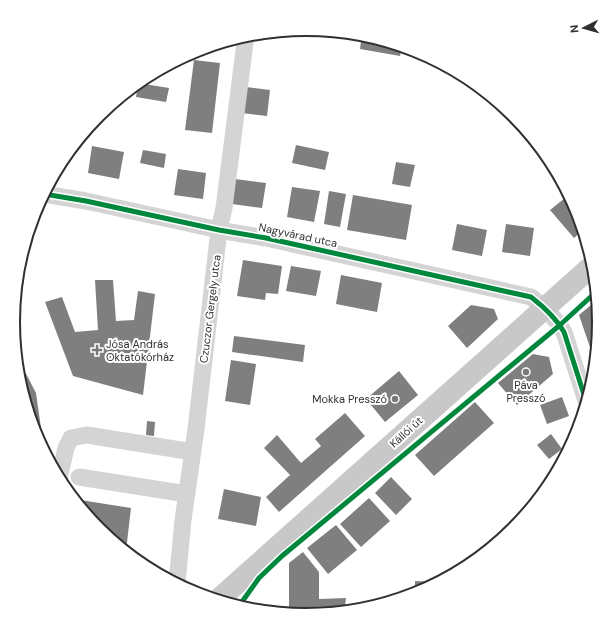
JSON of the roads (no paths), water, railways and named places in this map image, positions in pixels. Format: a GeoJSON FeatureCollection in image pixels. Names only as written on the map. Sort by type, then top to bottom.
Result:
{"type":"FeatureCollection","features":[{"type":"Feature","properties":{"kind":"main road","name":"Kállói út"},"geometry":{"type":"LineString","coordinates":[[223,595],[588,270]]}},
{"type":"Feature","properties":{"kind":"street","name":"Czuczor Gergely utca"},"geometry":{"type":"LineString","coordinates":[[178,577],[183,520],[193,452],[219,230],[224,208],[245,42]]}},
{"type":"Feature","properties":{"kind":"street","name":"Nagyvárad utca"},"geometry":{"type":"LineString","coordinates":[[49,195],[86,201],[219,230],[266,238],[531,297],[545,308],[560,325],[564,332],[583,392]]}},
{"type":"Feature","properties":{"kind":"street"},"geometry":{"type":"LineString","coordinates":[[61,469],[66,448],[71,438],[87,435],[193,452]]}},
{"type":"Feature","properties":{"kind":"street"},"geometry":{"type":"LineString","coordinates":[[79,477],[187,494]]}},
{"type":"Feature","properties":{"kind":"place","name":"Jósa András Oktatókórház"},"geometry":{"type":"Point","coordinates":[97,350]}},
{"type":"Feature","properties":{"kind":"place","name":"Páva Presszó"},"geometry":{"type":"Point","coordinates":[526,372]}},
{"type":"Feature","properties":{"kind":"place","name":"Mokka Presszó"},"geometry":{"type":"Point","coordinates":[395,399]}}]}
